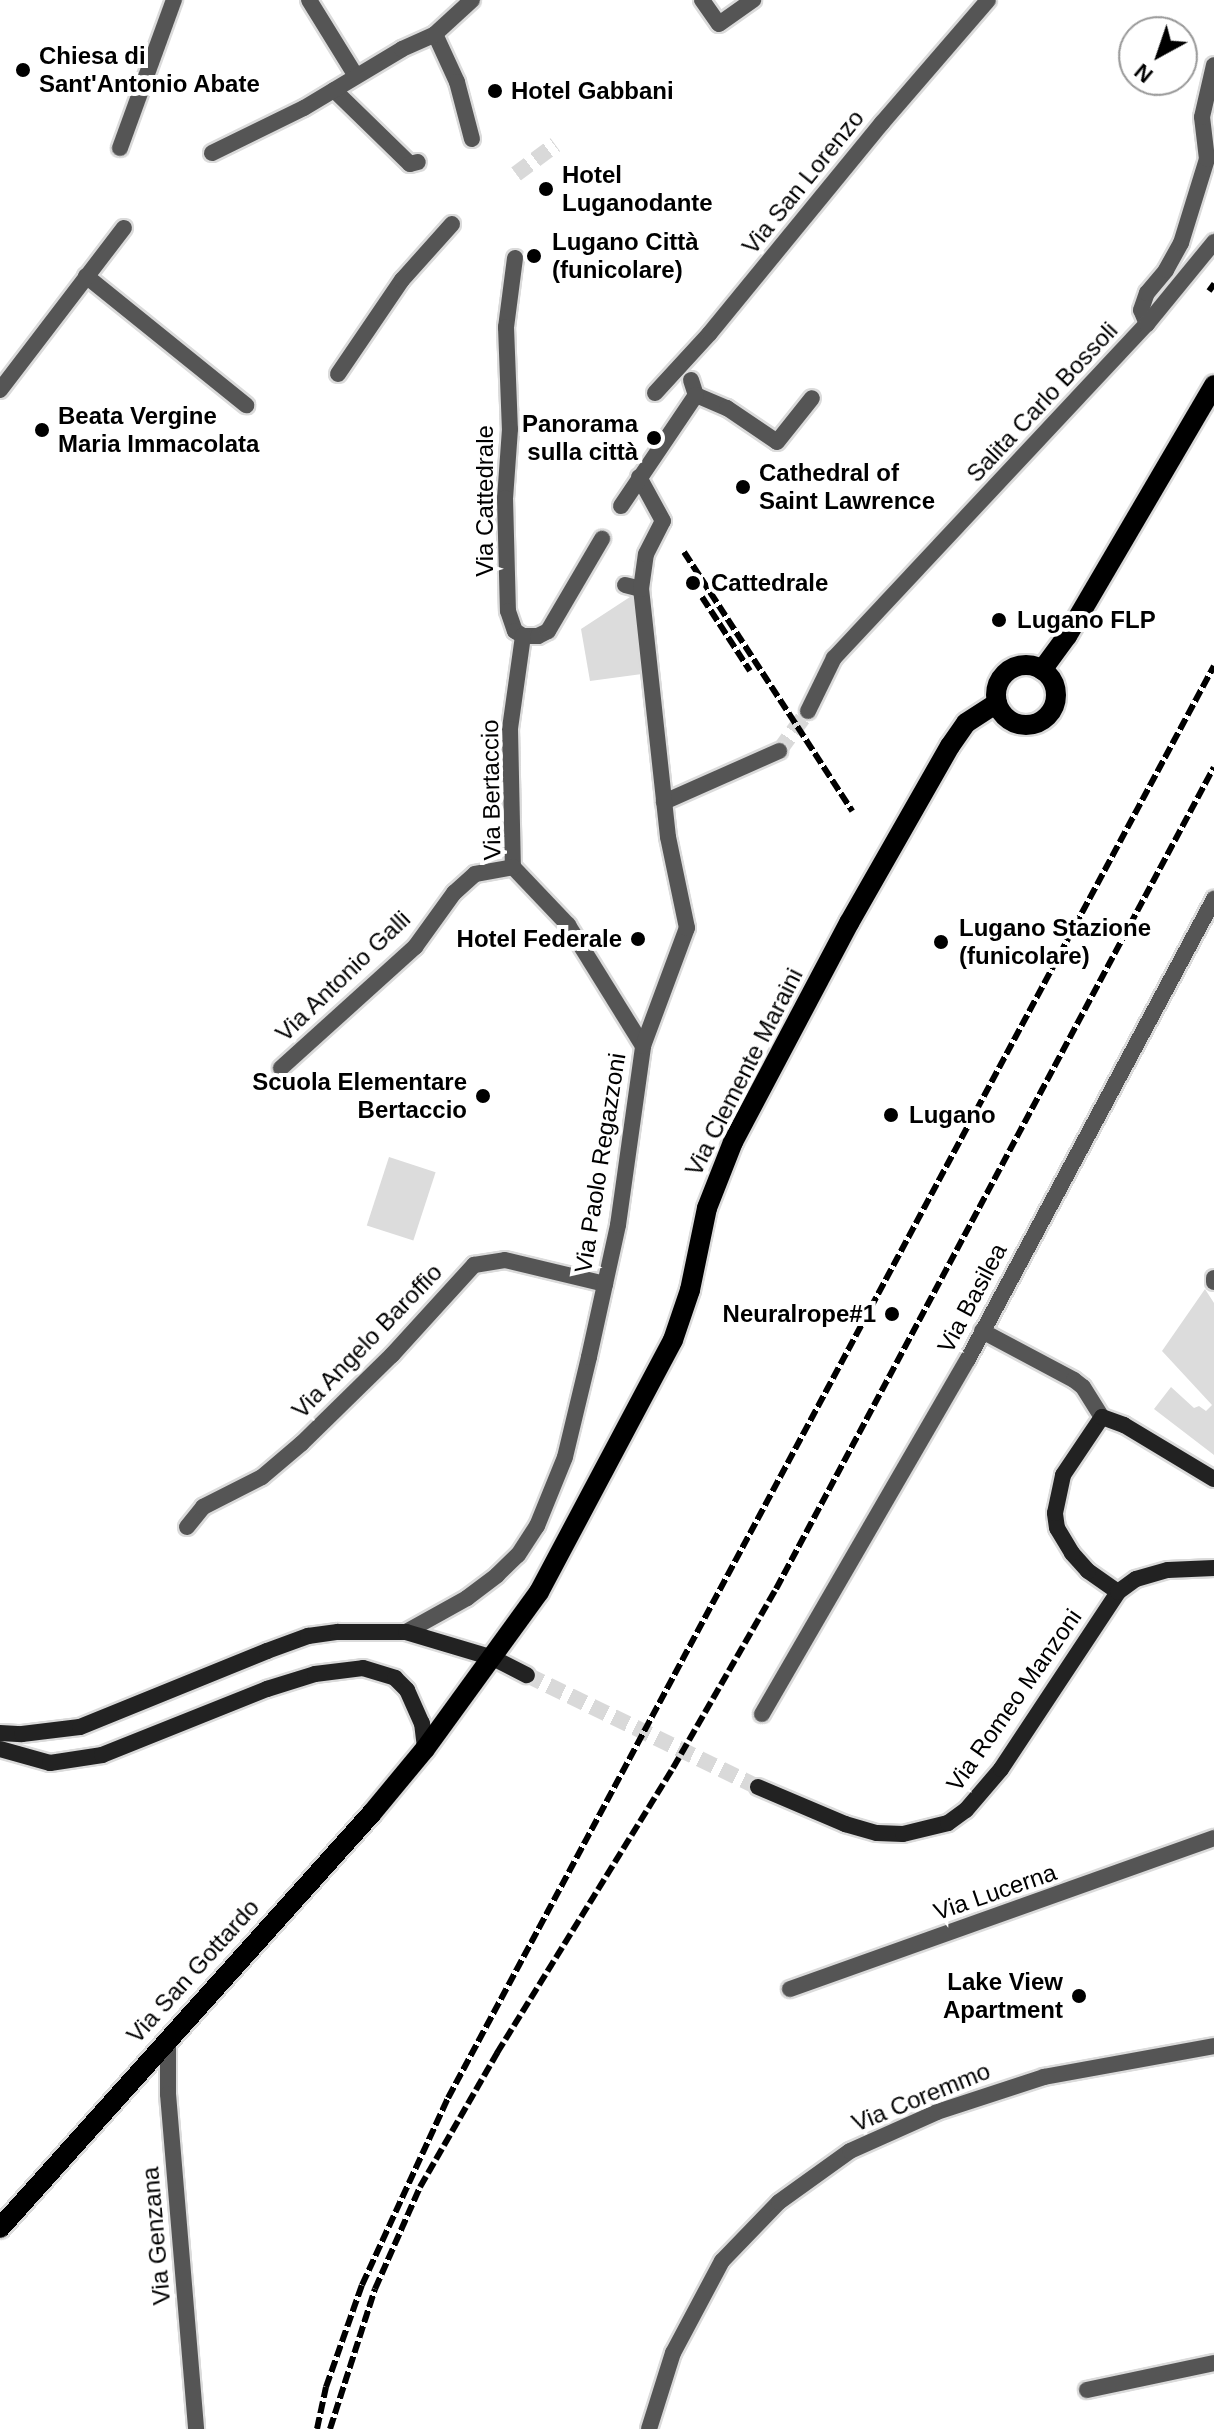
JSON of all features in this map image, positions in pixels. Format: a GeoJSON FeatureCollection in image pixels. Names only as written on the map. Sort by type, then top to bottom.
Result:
{"type":"FeatureCollection","features":[{"type":"Feature","properties":{"kind":"main road"},"geometry":{"type":"LineString","coordinates":[[1042,670],[1067,636],[1214,385]]}},
{"type":"Feature","properties":{"kind":"main road"},"geometry":{"type":"LineString","coordinates":[[1025,665],[1042,670],[1056,689],[1054,706],[1045,719],[1020,724],[1006,717],[997,703],[998,685],[1008,672],[1025,665]]}},
{"type":"Feature","properties":{"kind":"main road","name":"Via Clemente Maraini"},"geometry":{"type":"LineString","coordinates":[[493,1658],[564,1549],[673,1340],[690,1290],[704,1218],[721,1168],[849,923],[958,732],[975,715],[997,703]]}},
{"type":"Feature","properties":{"kind":"main road"},"geometry":{"type":"LineString","coordinates":[[1214,1479],[1124,1425],[1102,1417],[1063,1475],[1055,1513],[1057,1528],[1072,1553],[1088,1571],[1118,1592],[1136,1579],[1168,1570],[1214,1568]]}},
{"type":"Feature","properties":{"kind":"main road","name":"Via Romeo Manzoni"},"geometry":{"type":"LineString","coordinates":[[758,1787],[845,1824],[877,1833],[903,1834],[948,1823],[974,1802],[1001,1769],[1118,1592]]}},
{"type":"Feature","properties":{"kind":"main road"},"geometry":{"type":"LineString","coordinates":[[0,1733],[22,1734],[80,1727],[308,1636],[368,1630],[406,1632],[493,1658],[527,1675]]}},
{"type":"Feature","properties":{"kind":"main road","name":"Via San Gottardo"},"geometry":{"type":"LineString","coordinates":[[0,2228],[372,1813],[493,1658]]}},
{"type":"Feature","properties":{"kind":"main road"},"geometry":{"type":"LineString","coordinates":[[0,1749],[50,1763],[102,1755],[291,1681],[315,1674],[363,1668],[395,1678],[407,1690],[422,1723],[425,1749]]}},
{"type":"Feature","properties":{"kind":"street"},"geometry":{"type":"LineString","coordinates":[[120,148],[174,0]]}},
{"type":"Feature","properties":{"kind":"street"},"geometry":{"type":"LineString","coordinates":[[309,0],[356,76]]}},
{"type":"Feature","properties":{"kind":"street"},"geometry":{"type":"LineString","coordinates":[[212,153],[435,34],[472,0]]}},
{"type":"Feature","properties":{"kind":"street"},"geometry":{"type":"LineString","coordinates":[[702,0],[719,24],[753,0]]}},
{"type":"Feature","properties":{"kind":"street","name":"Via San Lorenzo"},"geometry":{"type":"LineString","coordinates":[[655,393],[710,333],[882,123],[988,0]]}},
{"type":"Feature","properties":{"kind":"street"},"geometry":{"type":"LineString","coordinates":[[435,34],[457,82],[472,139]]}},
{"type":"Feature","properties":{"kind":"street"},"geometry":{"type":"LineString","coordinates":[[1147,324],[1141,310],[1144,301],[1181,243],[1207,159],[1202,117],[1214,65]]}},
{"type":"Feature","properties":{"kind":"street"},"geometry":{"type":"LineString","coordinates":[[334,90],[410,164],[418,162]]}},
{"type":"Feature","properties":{"kind":"street"},"geometry":{"type":"LineString","coordinates":[[338,374],[402,280],[452,224]]}},
{"type":"Feature","properties":{"kind":"street"},"geometry":{"type":"LineString","coordinates":[[0,390],[124,228]]}},
{"type":"Feature","properties":{"kind":"street","name":"Salita Carlo Bossoli"},"geometry":{"type":"LineString","coordinates":[[808,711],[834,658],[1147,324],[1214,242]]}},
{"type":"Feature","properties":{"kind":"street","name":"Via Cattedrale"},"geometry":{"type":"LineString","coordinates":[[515,258],[506,327],[510,429],[505,498],[508,611],[511,624],[523,636]]}},
{"type":"Feature","properties":{"kind":"street"},"geometry":{"type":"LineString","coordinates":[[86,276],[246,405]]}},
{"type":"Feature","properties":{"kind":"street"},"geometry":{"type":"LineString","coordinates":[[621,506],[694,388],[777,442],[812,398]]}},
{"type":"Feature","properties":{"kind":"street","name":"Via Paolo Regazzoni"},"geometry":{"type":"LineString","coordinates":[[406,1632],[448,1610],[497,1575],[518,1555],[537,1526],[565,1457],[618,1225],[643,1046],[687,928],[664,802],[633,587],[663,521],[639,477]]}},
{"type":"Feature","properties":{"kind":"street"},"geometry":{"type":"LineString","coordinates":[[523,636],[538,636],[548,631],[594,569],[602,539]]}},
{"type":"Feature","properties":{"kind":"street","name":"Via Bertaccio"},"geometry":{"type":"LineString","coordinates":[[523,636],[510,729],[513,867],[568,925],[643,1046]]}},
{"type":"Feature","properties":{"kind":"street"},"geometry":{"type":"LineString","coordinates":[[664,802],[779,751]]}},
{"type":"Feature","properties":{"kind":"street","name":"Via Antonio Galli"},"geometry":{"type":"LineString","coordinates":[[281,1068],[415,947],[454,893],[475,874],[513,867]]}},
{"type":"Feature","properties":{"kind":"street","name":"Via Basilea"},"geometry":{"type":"LineString","coordinates":[[762,1714],[982,1331],[1214,899]]}},
{"type":"Feature","properties":{"kind":"street","name":"Via Angelo Baroffio"},"geometry":{"type":"LineString","coordinates":[[187,1527],[203,1507],[262,1477],[302,1443],[392,1355],[474,1265],[505,1260],[605,1284]]}},
{"type":"Feature","properties":{"kind":"street"},"geometry":{"type":"LineString","coordinates":[[982,1331],[1074,1380],[1083,1387],[1102,1417]]}},
{"type":"Feature","properties":{"kind":"street","name":"Via Lucerna"},"geometry":{"type":"LineString","coordinates":[[790,1989],[1093,1884],[1214,1838]]}},
{"type":"Feature","properties":{"kind":"street","name":"Via Genzana"},"geometry":{"type":"LineString","coordinates":[[168,2039],[168,2094],[196,2429]]}},
{"type":"Feature","properties":{"kind":"street","name":"Via Coremmo"},"geometry":{"type":"LineString","coordinates":[[649,2429],[673,2353],[722,2261],[779,2202],[850,2151],[937,2112],[1044,2077],[1214,2046]]}},
{"type":"Feature","properties":{"kind":"street"},"geometry":{"type":"LineString","coordinates":[[1087,2390],[1214,2363]]}},
{"type":"Feature","properties":{"kind":"shaded area"},"geometry":{"type":"Polygon","coordinates":[[[633,595],[642,674],[590,681],[581,629],[633,595]]]}},
{"type":"Feature","properties":{"kind":"shaded area"},"geometry":{"type":"Polygon","coordinates":[[[389,1157],[436,1172],[413,1241],[367,1225],[389,1157]]]}},
{"type":"Feature","properties":{"kind":"shaded area"},"geometry":{"type":"Polygon","coordinates":[[[1205,1289],[1214,1303],[1214,1455],[1154,1409],[1171,1387],[1194,1408],[1199,1406],[1206,1411],[1212,1405],[1162,1351],[1205,1289]]]}},
{"type":"Feature","properties":{"kind":"tunnel"},"geometry":{"type":"LineString","coordinates":[[516,174],[555,145]]}},
{"type":"Feature","properties":{"kind":"tunnel"},"geometry":{"type":"LineString","coordinates":[[779,751],[808,711]]}},
{"type":"Feature","properties":{"kind":"tunnel"},"geometry":{"type":"LineString","coordinates":[[527,1675],[758,1787]]}},
{"type":"Feature","properties":{"kind":"railway"},"geometry":{"type":"LineString","coordinates":[[1209,291],[1214,284]]}},
{"type":"Feature","properties":{"kind":"railway"},"geometry":{"type":"LineString","coordinates":[[684,552],[852,811]]}},
{"type":"Feature","properties":{"kind":"railway"},"geometry":{"type":"LineString","coordinates":[[702,597],[750,671]]}},
{"type":"Feature","properties":{"kind":"railway"},"geometry":{"type":"LineString","coordinates":[[317,2429],[326,2387],[362,2285],[448,2098],[1214,666]]}},
{"type":"Feature","properties":{"kind":"railway"},"geometry":{"type":"LineString","coordinates":[[330,2429],[375,2289],[420,2187],[497,2053],[673,1768],[776,1589],[1214,767]]}},
{"type":"Feature","properties":{"kind":"place","name":"Chiesa di Sant'Antonio Abate"},"geometry":{"type":"Point","coordinates":[23,70]}},
{"type":"Feature","properties":{"kind":"place","name":"Hotel Gabbani"},"geometry":{"type":"Point","coordinates":[495,91]}},
{"type":"Feature","properties":{"kind":"place","name":"Hotel Luganodante"},"geometry":{"type":"Point","coordinates":[546,189]}},
{"type":"Feature","properties":{"kind":"place","name":"Lugano Città (funicolare)"},"geometry":{"type":"Point","coordinates":[534,256]}},
{"type":"Feature","properties":{"kind":"place","name":"Beata Vergine Maria Immacolata"},"geometry":{"type":"Point","coordinates":[42,430]}},
{"type":"Feature","properties":{"kind":"place","name":"Panorama sulla città"},"geometry":{"type":"Point","coordinates":[654,438]}},
{"type":"Feature","properties":{"kind":"place","name":"Cathedral of Saint Lawrence"},"geometry":{"type":"Point","coordinates":[743,487]}},
{"type":"Feature","properties":{"kind":"place","name":"Cattedrale"},"geometry":{"type":"Point","coordinates":[693,583]}},
{"type":"Feature","properties":{"kind":"place","name":"Lugano FLP"},"geometry":{"type":"Point","coordinates":[999,620]}},
{"type":"Feature","properties":{"kind":"place","name":"Hotel Federale"},"geometry":{"type":"Point","coordinates":[638,939]}},
{"type":"Feature","properties":{"kind":"place","name":"Lugano Stazione (funicolare)"},"geometry":{"type":"Point","coordinates":[941,942]}},
{"type":"Feature","properties":{"kind":"place","name":"Scuola Elementare Bertaccio"},"geometry":{"type":"Point","coordinates":[483,1096]}},
{"type":"Feature","properties":{"kind":"place","name":"Lugano"},"geometry":{"type":"Point","coordinates":[891,1115]}},
{"type":"Feature","properties":{"kind":"place","name":"Neuralrope#1"},"geometry":{"type":"Point","coordinates":[892,1314]}},
{"type":"Feature","properties":{"kind":"place","name":"Lake View Apartment"},"geometry":{"type":"Point","coordinates":[1079,1996]}}]}
